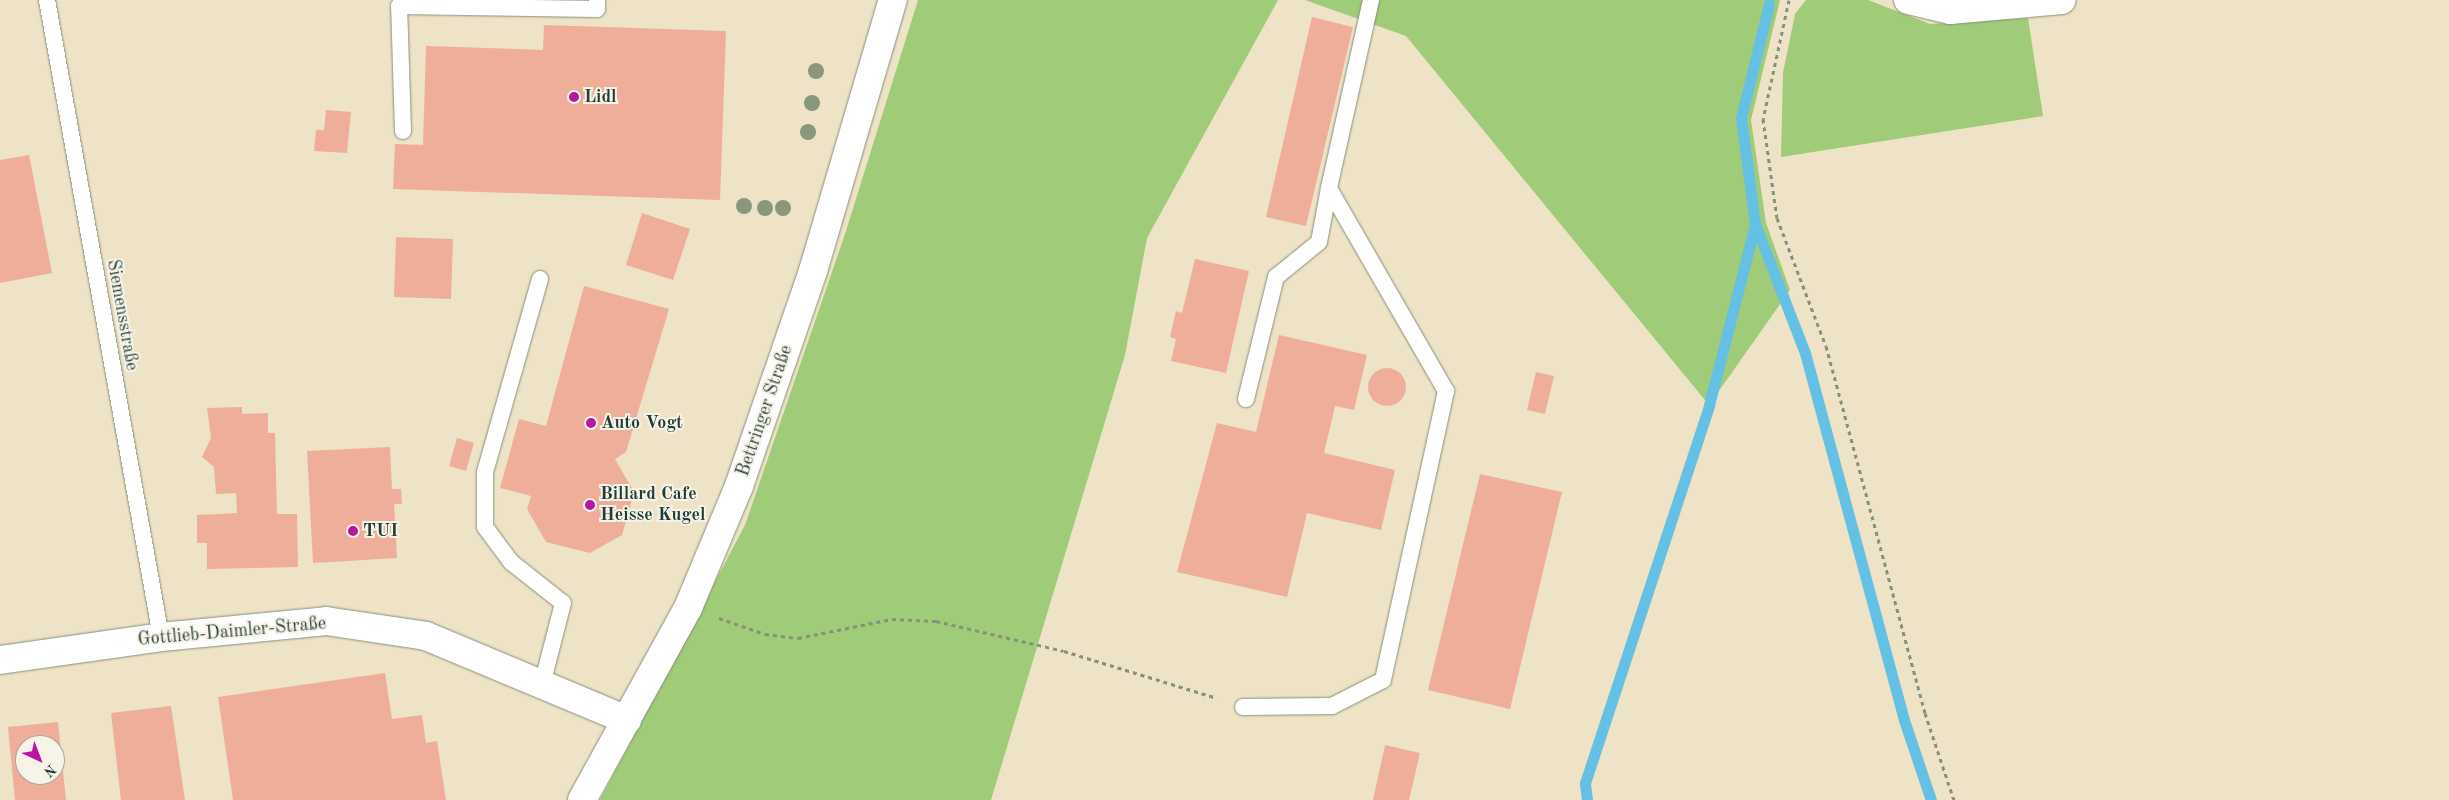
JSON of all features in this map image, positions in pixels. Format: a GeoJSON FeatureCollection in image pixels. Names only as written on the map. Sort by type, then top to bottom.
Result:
{"type":"FeatureCollection","features":[{"type":"Feature","properties":{"kind":"street","name":"Bettringer Straße"},"geometry":{"type":"LineString","coordinates":[[582,800],[688,608],[739,486],[810,280],[893,0]]}},
{"type":"Feature","properties":{"kind":"street"},"geometry":{"type":"LineString","coordinates":[[1908,0],[1950,10],[2062,0]]}},
{"type":"Feature","properties":{"kind":"street","name":"Gottlieb-Daimler-Straße"},"geometry":{"type":"LineString","coordinates":[[0,660],[161,637],[326,621],[426,636],[627,720]]}},
{"type":"Feature","properties":{"kind":"lane","name":"Siemensstraße"},"geometry":{"type":"LineString","coordinates":[[47,0],[161,637]]}},
{"type":"Feature","properties":{"kind":"lane"},"geometry":{"type":"LineString","coordinates":[[403,131],[399,6],[597,9],[597,0]]}},
{"type":"Feature","properties":{"kind":"lane"},"geometry":{"type":"LineString","coordinates":[[1246,399],[1276,277],[1319,242],[1329,188],[1371,0]]}},
{"type":"Feature","properties":{"kind":"lane"},"geometry":{"type":"LineString","coordinates":[[1244,707],[1332,706],[1383,680],[1446,390],[1329,188]]}},
{"type":"Feature","properties":{"kind":"lane"},"geometry":{"type":"LineString","coordinates":[[540,279],[485,472],[485,518],[486,527],[511,562],[563,603],[542,685]]}},
{"type":"Feature","properties":{"kind":"path"},"geometry":{"type":"LineString","coordinates":[[1789,0],[1763,119],[1776,218],[1826,346],[1925,713],[1954,800]]}},
{"type":"Feature","properties":{"kind":"path"},"geometry":{"type":"LineString","coordinates":[[688,608],[765,634],[798,638],[892,619],[936,621],[1064,651],[1244,707]]}},
{"type":"Feature","properties":{"kind":"green space"},"geometry":{"type":"Polygon","coordinates":[[[918,0],[1278,0],[1147,238],[1125,355],[991,800],[600,800],[745,525],[845,234],[918,0]]]}},
{"type":"Feature","properties":{"kind":"green space"},"geometry":{"type":"Polygon","coordinates":[[[1305,0],[1780,0],[1751,120],[1766,223],[1790,290],[1709,405],[1406,36],[1305,0]]]}},
{"type":"Feature","properties":{"kind":"green space"},"geometry":{"type":"Polygon","coordinates":[[[1806,0],[1868,0],[1930,24],[2028,18],[2043,116],[1781,157],[1783,73],[1795,14],[1806,0]]]}},
{"type":"Feature","properties":{"kind":"building"},"geometry":{"type":"Polygon","coordinates":[[[1312,17],[1353,27],[1306,226],[1266,217],[1312,17]]]}},
{"type":"Feature","properties":{"kind":"building","name":"Lidl"},"geometry":{"type":"Polygon","coordinates":[[[544,25],[726,31],[720,200],[393,189],[395,144],[423,145],[426,46],[543,50],[544,25]]]}},
{"type":"Feature","properties":{"kind":"building"},"geometry":{"type":"Polygon","coordinates":[[[326,110],[351,112],[347,153],[314,151],[316,130],[324,130],[326,110]]]}},
{"type":"Feature","properties":{"kind":"building"},"geometry":{"type":"Polygon","coordinates":[[[29,155],[52,273],[0,283],[0,160],[29,155]]]}},
{"type":"Feature","properties":{"kind":"building"},"geometry":{"type":"Polygon","coordinates":[[[642,213],[690,229],[673,280],[626,265],[642,213]]]}},
{"type":"Feature","properties":{"kind":"building"},"geometry":{"type":"Polygon","coordinates":[[[396,237],[453,239],[451,299],[394,297],[396,237]]]}},
{"type":"Feature","properties":{"kind":"building"},"geometry":{"type":"Polygon","coordinates":[[[1195,259],[1249,271],[1226,373],[1171,361],[1176,339],[1170,337],[1176,311],[1182,313],[1195,259]]]}},
{"type":"Feature","properties":{"kind":"building","name":"Auto Vogt"},"geometry":{"type":"Polygon","coordinates":[[[584,286],[669,309],[626,452],[615,459],[634,492],[622,535],[590,553],[546,542],[527,509],[531,496],[500,488],[519,419],[546,426],[584,286]]]}},
{"type":"Feature","properties":{"kind":"building"},"geometry":{"type":"Polygon","coordinates":[[[1279,335],[1367,355],[1354,410],[1335,406],[1324,453],[1395,470],[1381,530],[1307,513],[1287,597],[1177,572],[1217,423],[1256,432],[1279,335]]]}},
{"type":"Feature","properties":{"kind":"building"},"geometry":{"type":"Polygon","coordinates":[[[1387,368],[1400,374],[1406,387],[1400,400],[1387,406],[1374,400],[1368,387],[1374,374],[1387,368]]]}},
{"type":"Feature","properties":{"kind":"building"},"geometry":{"type":"Polygon","coordinates":[[[1536,372],[1554,376],[1545,414],[1527,410],[1536,372]]]}},
{"type":"Feature","properties":{"kind":"building"},"geometry":{"type":"Polygon","coordinates":[[[242,407],[242,414],[268,413],[268,433],[275,433],[277,514],[297,514],[298,567],[207,569],[207,543],[197,543],[197,515],[237,513],[236,493],[216,494],[214,467],[202,457],[211,438],[207,408],[242,407]]]}},
{"type":"Feature","properties":{"kind":"building"},"geometry":{"type":"Polygon","coordinates":[[[457,438],[474,443],[466,471],[449,466],[457,438]]]}},
{"type":"Feature","properties":{"kind":"building","name":"TUI"},"geometry":{"type":"Polygon","coordinates":[[[390,447],[392,489],[401,489],[402,504],[394,504],[397,558],[313,563],[307,451],[390,447]]]}},
{"type":"Feature","properties":{"kind":"building"},"geometry":{"type":"Polygon","coordinates":[[[1480,474],[1562,492],[1510,709],[1428,690],[1480,474]]]}},
{"type":"Feature","properties":{"kind":"building"},"geometry":{"type":"Polygon","coordinates":[[[385,673],[392,719],[422,715],[426,743],[437,741],[446,800],[233,800],[218,697],[385,673]]]}},
{"type":"Feature","properties":{"kind":"building"},"geometry":{"type":"Polygon","coordinates":[[[171,706],[185,800],[121,800],[111,713],[171,706]]]}},
{"type":"Feature","properties":{"kind":"building"},"geometry":{"type":"Polygon","coordinates":[[[58,722],[59,735],[15,735],[15,785],[64,785],[66,800],[15,800],[8,727],[58,722]]]}},
{"type":"Feature","properties":{"kind":"building"},"geometry":{"type":"Polygon","coordinates":[[[1385,745],[1420,753],[1409,800],[1373,800],[1385,745]]]}},
{"type":"Feature","properties":{"kind":"waterway"},"geometry":{"type":"LineString","coordinates":[[1769,4],[1741,118],[1755,224],[1805,353],[1904,720],[1931,800]]}},
{"type":"Feature","properties":{"kind":"waterway"},"geometry":{"type":"LineString","coordinates":[[1587,800],[1585,783],[1709,405],[1755,224]]}},
{"type":"Feature","properties":{"kind":"place","name":"Lidl"},"geometry":{"type":"Point","coordinates":[574,97]}},
{"type":"Feature","properties":{"kind":"place","name":"Auto Vogt"},"geometry":{"type":"Point","coordinates":[591,423]}},
{"type":"Feature","properties":{"kind":"place","name":"Billard Cafe Heisse Kugel"},"geometry":{"type":"Point","coordinates":[590,505]}},
{"type":"Feature","properties":{"kind":"place","name":"TUI"},"geometry":{"type":"Point","coordinates":[353,531]}}]}
